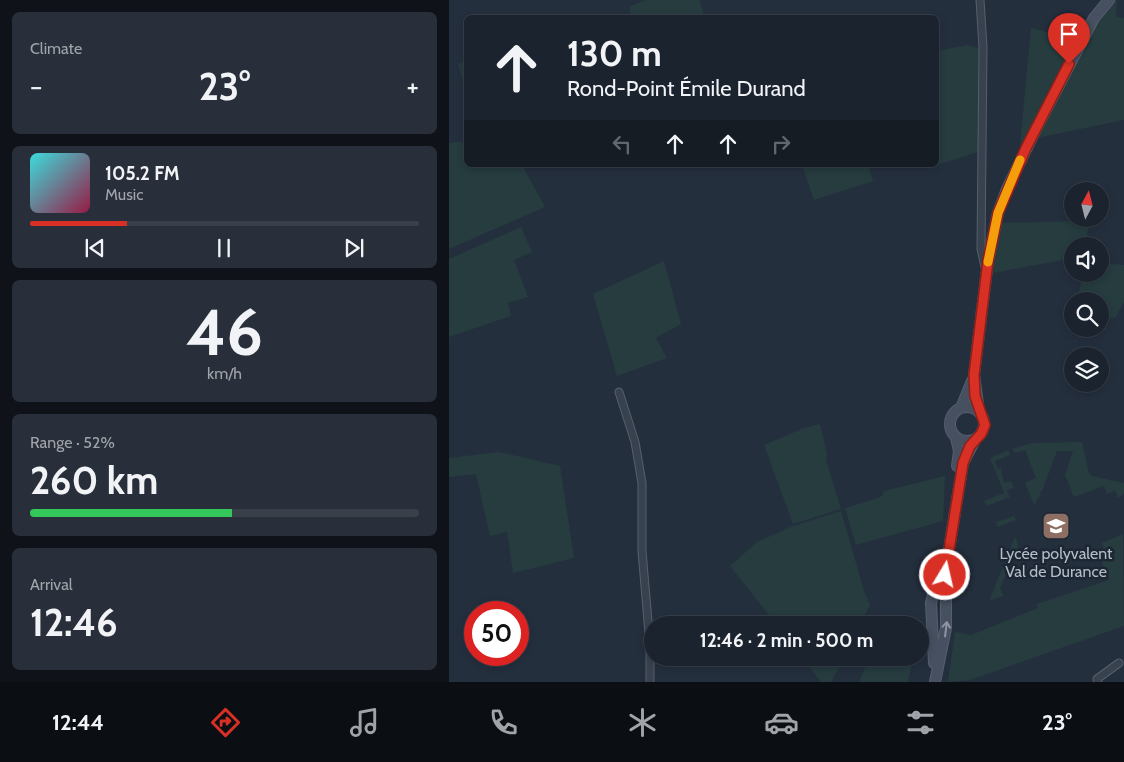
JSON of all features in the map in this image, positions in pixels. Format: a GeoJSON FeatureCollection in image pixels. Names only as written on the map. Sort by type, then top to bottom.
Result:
{"type":"FeatureCollection","features":[{"type":"Feature","properties":{"kind":"main road"},"geometry":{"type":"LineString","coordinates":[[935,682],[946,628],[946,568],[963,463],[985,425],[975,396],[974,375],[986,274],[994,228],[1007,189],[1094,18],[1109,0]]}},
{"type":"Feature","properties":{"kind":"main road"},"geometry":{"type":"LineString","coordinates":[[961,408],[974,375]]}},
{"type":"Feature","properties":{"kind":"main road"},"geometry":{"type":"LineString","coordinates":[[935,682],[935,645],[931,603],[946,537],[958,463],[956,438],[950,428],[950,422],[955,411],[961,408],[973,408],[979,411]]}},
{"type":"Feature","properties":{"kind":"main road"},"geometry":{"type":"LineString","coordinates":[[956,438],[962,441],[975,440]]}},
{"type":"Feature","properties":{"kind":"street"},"geometry":{"type":"LineString","coordinates":[[980,0],[983,47],[981,249],[986,274]]}},
{"type":"Feature","properties":{"kind":"street"},"geometry":{"type":"LineString","coordinates":[[619,392],[635,442],[642,482],[641,551],[650,645],[650,682]]}},
{"type":"Feature","properties":{"kind":"street"},"geometry":{"type":"LineString","coordinates":[[1098,682],[1097,679],[1100,676],[1119,663]]}},
{"type":"Feature","properties":{"kind":"green space"},"geometry":{"type":"Polygon","coordinates":[[[646,0],[699,0],[704,15],[630,15],[630,6],[646,0]]]}},
{"type":"Feature","properties":{"kind":"green space"},"geometry":{"type":"Polygon","coordinates":[[[1117,0],[1116,17],[1124,18],[1124,120],[1036,138],[1097,18],[1117,0]]]}},
{"type":"Feature","properties":{"kind":"green space"},"geometry":{"type":"Polygon","coordinates":[[[1031,28],[1077,40],[1023,145],[1020,145],[1031,28]]]}},
{"type":"Feature","properties":{"kind":"green space"},"geometry":{"type":"Polygon","coordinates":[[[967,45],[979,48],[978,152],[939,164],[939,51],[967,45]]]}},
{"type":"Feature","properties":{"kind":"green space"},"geometry":{"type":"Polygon","coordinates":[[[464,62],[464,86],[458,64],[464,62]]]}},
{"type":"Feature","properties":{"kind":"green space"},"geometry":{"type":"Polygon","coordinates":[[[464,141],[464,167],[523,167],[545,207],[449,249],[449,143],[464,141]]]}},
{"type":"Feature","properties":{"kind":"green space"},"geometry":{"type":"Polygon","coordinates":[[[803,167],[869,167],[873,181],[814,200],[803,167]]]}},
{"type":"Feature","properties":{"kind":"green space"},"geometry":{"type":"Polygon","coordinates":[[[1064,221],[1064,228],[1088,228],[1087,237],[1064,237],[1064,260],[993,273],[997,240],[1002,223],[1064,221]]]}},
{"type":"Feature","properties":{"kind":"green space"},"geometry":{"type":"Polygon","coordinates":[[[521,227],[532,252],[514,260],[528,297],[508,303],[511,316],[449,337],[449,259],[521,227]]]}},
{"type":"Feature","properties":{"kind":"green space"},"geometry":{"type":"Polygon","coordinates":[[[664,261],[681,324],[656,338],[667,358],[617,376],[593,294],[664,261]]]}},
{"type":"Feature","properties":{"kind":"green space"},"geometry":{"type":"Polygon","coordinates":[[[1109,264],[1124,265],[1124,302],[1115,318],[1109,318],[1109,292],[1079,292],[1081,282],[1109,282],[1109,264]]]}},
{"type":"Feature","properties":{"kind":"green space"},"geometry":{"type":"Polygon","coordinates":[[[820,424],[827,454],[826,460],[841,509],[793,524],[764,445],[804,428],[820,424]]]}},
{"type":"Feature","properties":{"kind":"green space"},"geometry":{"type":"Polygon","coordinates":[[[1082,442],[1089,473],[1092,476],[1124,483],[1124,494],[1118,498],[1115,491],[1107,494],[1104,486],[1074,497],[1065,475],[1073,451],[1057,451],[1042,491],[1040,491],[1041,494],[1034,505],[1025,483],[1036,478],[1025,450],[1015,453],[1012,449],[1032,443],[1082,442]]]}},
{"type":"Feature","properties":{"kind":"green space"},"geometry":{"type":"Polygon","coordinates":[[[1008,450],[1010,455],[995,461],[998,469],[1001,468],[1004,483],[1011,481],[1014,488],[1007,490],[1010,497],[987,506],[984,501],[1004,493],[990,458],[1008,450]]]}},
{"type":"Feature","properties":{"kind":"green space"},"geometry":{"type":"Polygon","coordinates":[[[499,452],[560,466],[574,558],[513,573],[507,532],[490,536],[476,474],[449,477],[449,458],[499,452]]]}},
{"type":"Feature","properties":{"kind":"green space"},"geometry":{"type":"Polygon","coordinates":[[[945,476],[943,521],[856,545],[845,508],[878,498],[882,496],[884,491],[945,476]]]}},
{"type":"Feature","properties":{"kind":"green space"},"geometry":{"type":"Polygon","coordinates":[[[841,511],[864,591],[870,605],[864,616],[770,616],[730,566],[757,542],[793,526],[841,511]]]}},
{"type":"Feature","properties":{"kind":"green space"},"geometry":{"type":"Polygon","coordinates":[[[1014,516],[1016,520],[998,527],[996,522],[1014,516]]]}},
{"type":"Feature","properties":{"kind":"green space"},"geometry":{"type":"Polygon","coordinates":[[[1123,534],[1124,626],[970,680],[948,682],[955,632],[971,635],[1038,608],[1037,604],[1109,580],[1102,563],[1104,552],[1102,543],[1123,534]]]}},
{"type":"Feature","properties":{"kind":"green space"},"geometry":{"type":"Polygon","coordinates":[[[1016,538],[1017,549],[1012,550],[1014,555],[1000,588],[1003,596],[989,601],[1014,539],[1016,538]]]}},
{"type":"Feature","properties":{"kind":"green space"},"geometry":{"type":"Polygon","coordinates":[[[808,666],[840,666],[831,682],[821,682],[808,666]]]}},
{"type":"Feature","properties":{"kind":"green space"},"geometry":{"type":"Polygon","coordinates":[[[866,666],[911,666],[908,682],[859,682],[866,666]]]}},
{"type":"Feature","properties":{"kind":"slow traffic"},"geometry":{"type":"LineString","coordinates":[[988,262],[998,213],[1020,160]]}},
{"type":"Feature","properties":{"kind":"place","name":"Lycée polyvalent Val de Durance"},"geometry":{"type":"Point","coordinates":[1056,526]}},
{"type":"Feature","properties":{"kind":"route"},"geometry":{"type":"LineString","coordinates":[[945,575],[963,463],[970,446],[981,434],[985,425],[975,396],[974,375],[986,274],[998,213],[1026,148],[1069,64]]}}]}
